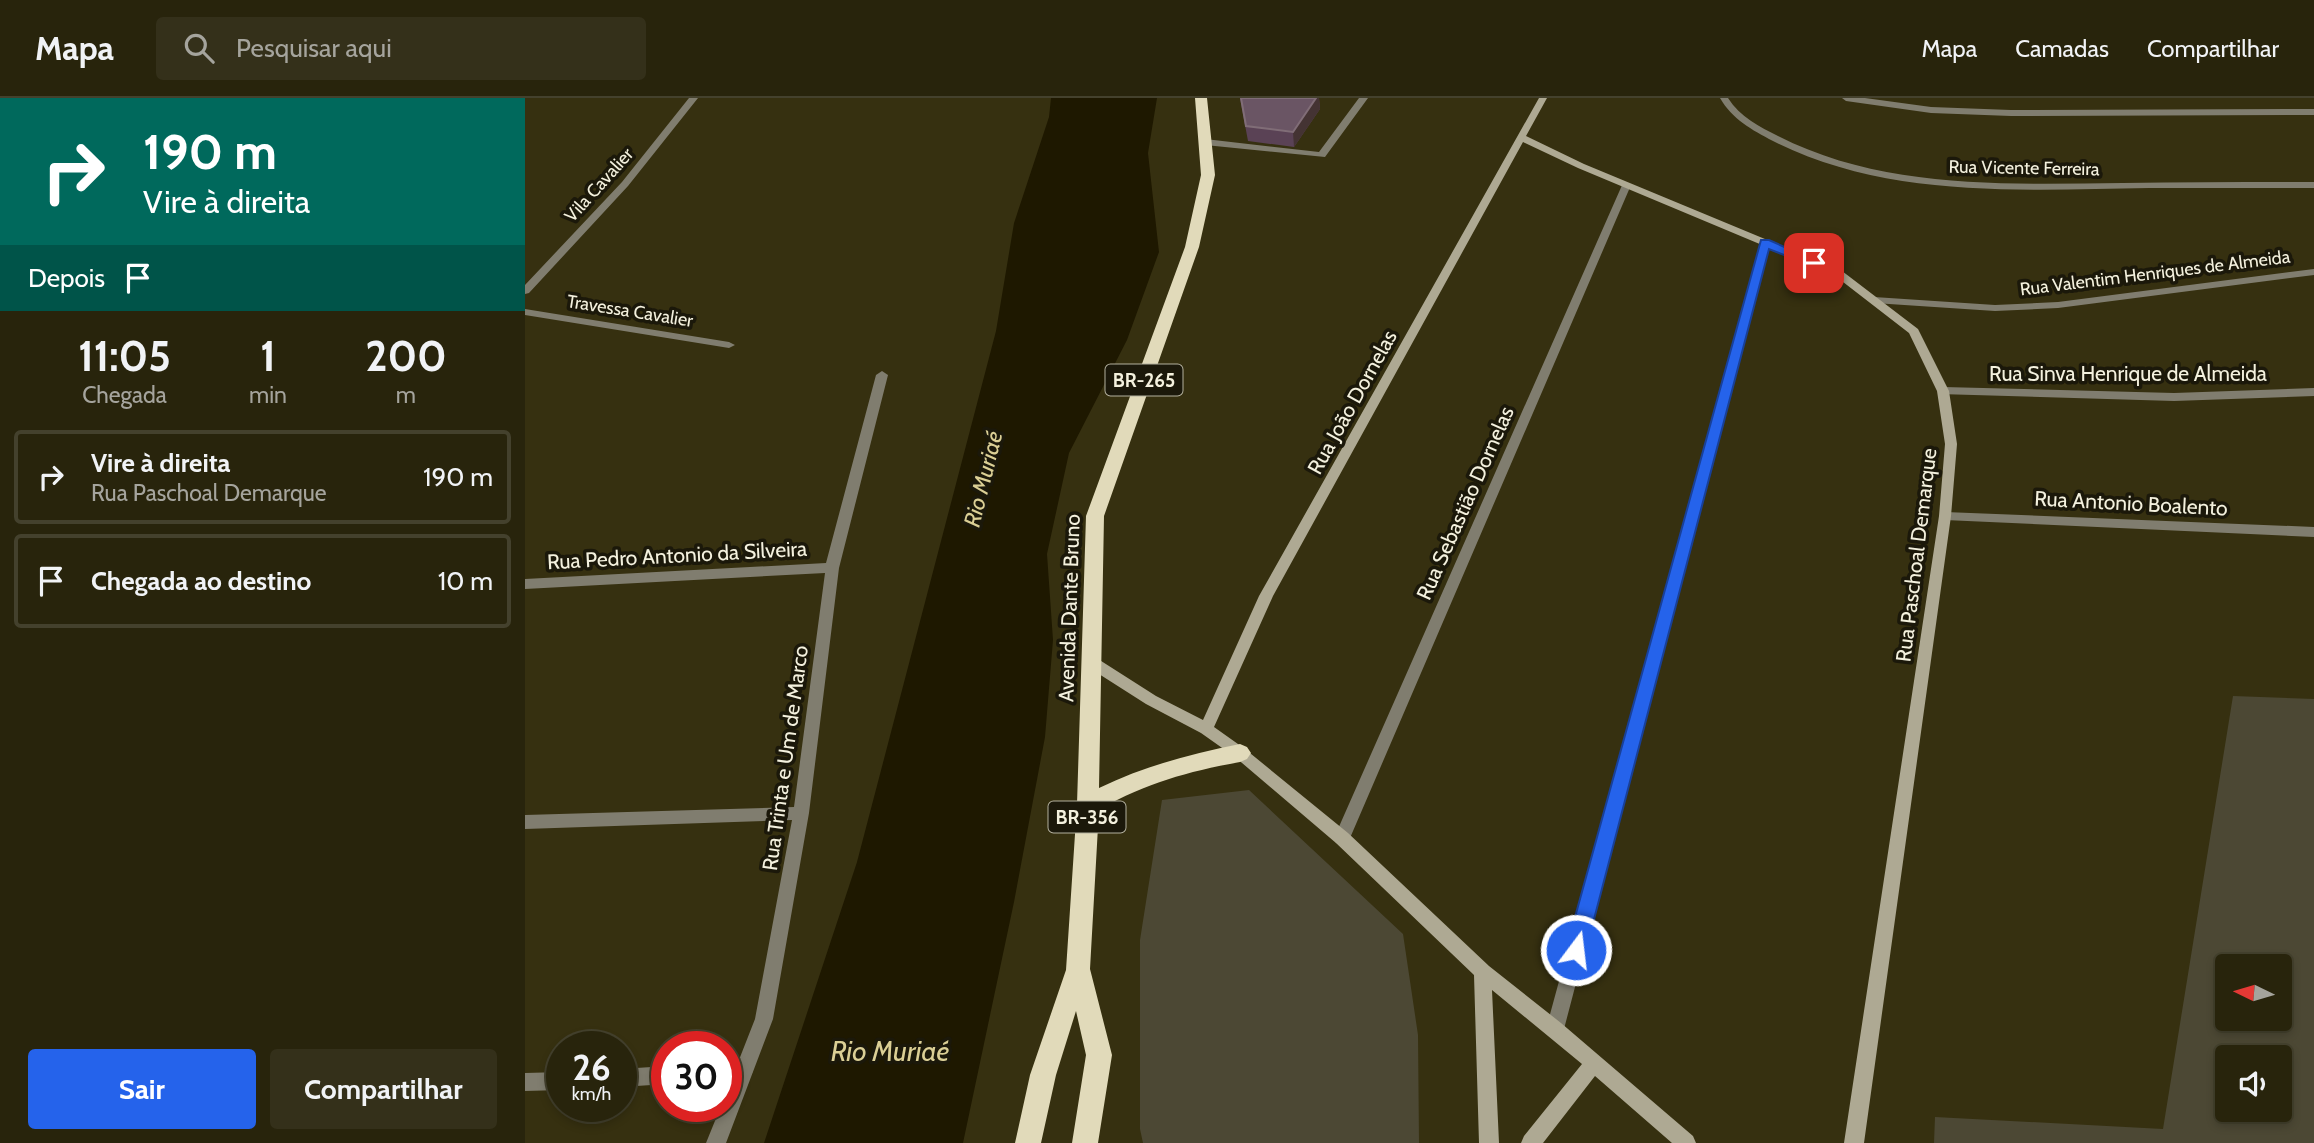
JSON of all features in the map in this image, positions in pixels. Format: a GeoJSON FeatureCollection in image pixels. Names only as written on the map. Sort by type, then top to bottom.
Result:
{"type":"FeatureCollection","features":[{"type":"Feature","properties":{"kind":"highway","name":"Avenida Dante Bruno"},"geometry":{"type":"LineString","coordinates":[[1028,1143],[1042,1075],[1078,970],[1088,804],[1095,516],[1192,247],[1208,175],[1201,98]]}},
{"type":"Feature","properties":{"kind":"highway"},"geometry":{"type":"LineString","coordinates":[[1088,804],[1138,779],[1193,762],[1240,753]]}},
{"type":"Feature","properties":{"kind":"highway","name":"Avenida Dante Bruno"},"geometry":{"type":"LineString","coordinates":[[1078,970],[1099,1055],[1085,1143]]}},
{"type":"Feature","properties":{"kind":"main road","name":"Rua João Dornelas"},"geometry":{"type":"LineString","coordinates":[[1206,729],[1266,596],[1543,98]]}},
{"type":"Feature","properties":{"kind":"main road","name":"Rua Paschoal Demarque"},"geometry":{"type":"LineString","coordinates":[[1521,137],[1626,185],[1838,273],[1914,331],[1943,391],[1951,444],[1945,516],[1854,1143]]}},
{"type":"Feature","properties":{"kind":"main road"},"geometry":{"type":"LineString","coordinates":[[1093,663],[1151,700],[1206,729],[1240,753],[1342,838],[1483,971],[1555,1028],[1686,1143]]}},
{"type":"Feature","properties":{"kind":"main road"},"geometry":{"type":"LineString","coordinates":[[1483,971],[1489,1143]]}},
{"type":"Feature","properties":{"kind":"main road"},"geometry":{"type":"LineString","coordinates":[[1531,1143],[1594,1063]]}},
{"type":"Feature","properties":{"kind":"street","name":"Vila Cavalier"},"geometry":{"type":"LineString","coordinates":[[525,291],[625,184],[694,98]]}},
{"type":"Feature","properties":{"kind":"street"},"geometry":{"type":"LineString","coordinates":[[1205,142],[1322,155],[1364,98]]}},
{"type":"Feature","properties":{"kind":"street","name":"Rua Vicente Ferreira"},"geometry":{"type":"LineString","coordinates":[[1724,98],[1745,121],[1788,148],[1850,168],[1924,180],[1995,186],[2314,185]]}},
{"type":"Feature","properties":{"kind":"street"},"geometry":{"type":"LineString","coordinates":[[1846,98],[1931,110],[2011,113],[2314,113]]}},
{"type":"Feature","properties":{"kind":"street","name":"Rua Sebastião Dornelas"},"geometry":{"type":"LineString","coordinates":[[1342,838],[1626,185]]}},
{"type":"Feature","properties":{"kind":"street"},"geometry":{"type":"LineString","coordinates":[[1555,1028],[1765,243]]}},
{"type":"Feature","properties":{"kind":"street","name":"Rua Valentim Henriques de Almeida"},"geometry":{"type":"LineString","coordinates":[[1874,300],[1995,308],[2058,306],[2314,272]]}},
{"type":"Feature","properties":{"kind":"street","name":"Travessa Cavalier"},"geometry":{"type":"LineString","coordinates":[[525,312],[729,345]]}},
{"type":"Feature","properties":{"kind":"street","name":"Rua Trinta e Um de Marco"},"geometry":{"type":"LineString","coordinates":[[742,1059],[764,1019],[801,813],[832,568],[881,375]]}},
{"type":"Feature","properties":{"kind":"street","name":"Rua Sinva Henrique de Almeida"},"geometry":{"type":"LineString","coordinates":[[1943,391],[2174,397],[2314,392]]}},
{"type":"Feature","properties":{"kind":"street","name":"Rua Antonio Boalento"},"geometry":{"type":"LineString","coordinates":[[1945,516],[2314,532]]}},
{"type":"Feature","properties":{"kind":"street","name":"Rua Pedro Antonio da Silveira"},"geometry":{"type":"LineString","coordinates":[[525,584],[832,568]]}},
{"type":"Feature","properties":{"kind":"street"},"geometry":{"type":"LineString","coordinates":[[525,822],[801,813]]}},
{"type":"Feature","properties":{"kind":"street"},"geometry":{"type":"LineString","coordinates":[[525,1082],[546,1081]]}},
{"type":"Feature","properties":{"kind":"street","name":"Rua Trinta e Um de Marco"},"geometry":{"type":"LineString","coordinates":[[716,1143],[722,1122]]}},
{"type":"Feature","properties":{"kind":"shaded area"},"geometry":{"type":"Polygon","coordinates":[[[2233,696],[2314,699],[2314,1143],[1934,1143],[1935,1117],[2163,1129],[2233,696]]]}},
{"type":"Feature","properties":{"kind":"shaded area"},"geometry":{"type":"Polygon","coordinates":[[[1249,790],[1403,934],[1418,1035],[1419,1143],[1143,1143],[1140,1129],[1140,940],[1162,800],[1249,790]]]}},
{"type":"Feature","properties":{"kind":"water","name":"Rio Muriaé"},"geometry":{"type":"Polygon","coordinates":[[[1051,98],[1157,98],[1148,153],[1159,252],[1127,340],[1069,453],[1047,554],[1053,640],[1045,737],[1014,902],[963,1143],[764,1143],[857,862],[996,331],[1014,223],[1049,117],[1051,98]]]}},
{"type":"Feature","properties":{"kind":"building"},"geometry":{"type":"Polygon","coordinates":[[[1241,98],[1316,98],[1293,132],[1246,126],[1241,98]]]}},
{"type":"Feature","properties":{"kind":"route"},"geometry":{"type":"LineString","coordinates":[[1576,950],[1765,243],[1814,263]]}}]}
